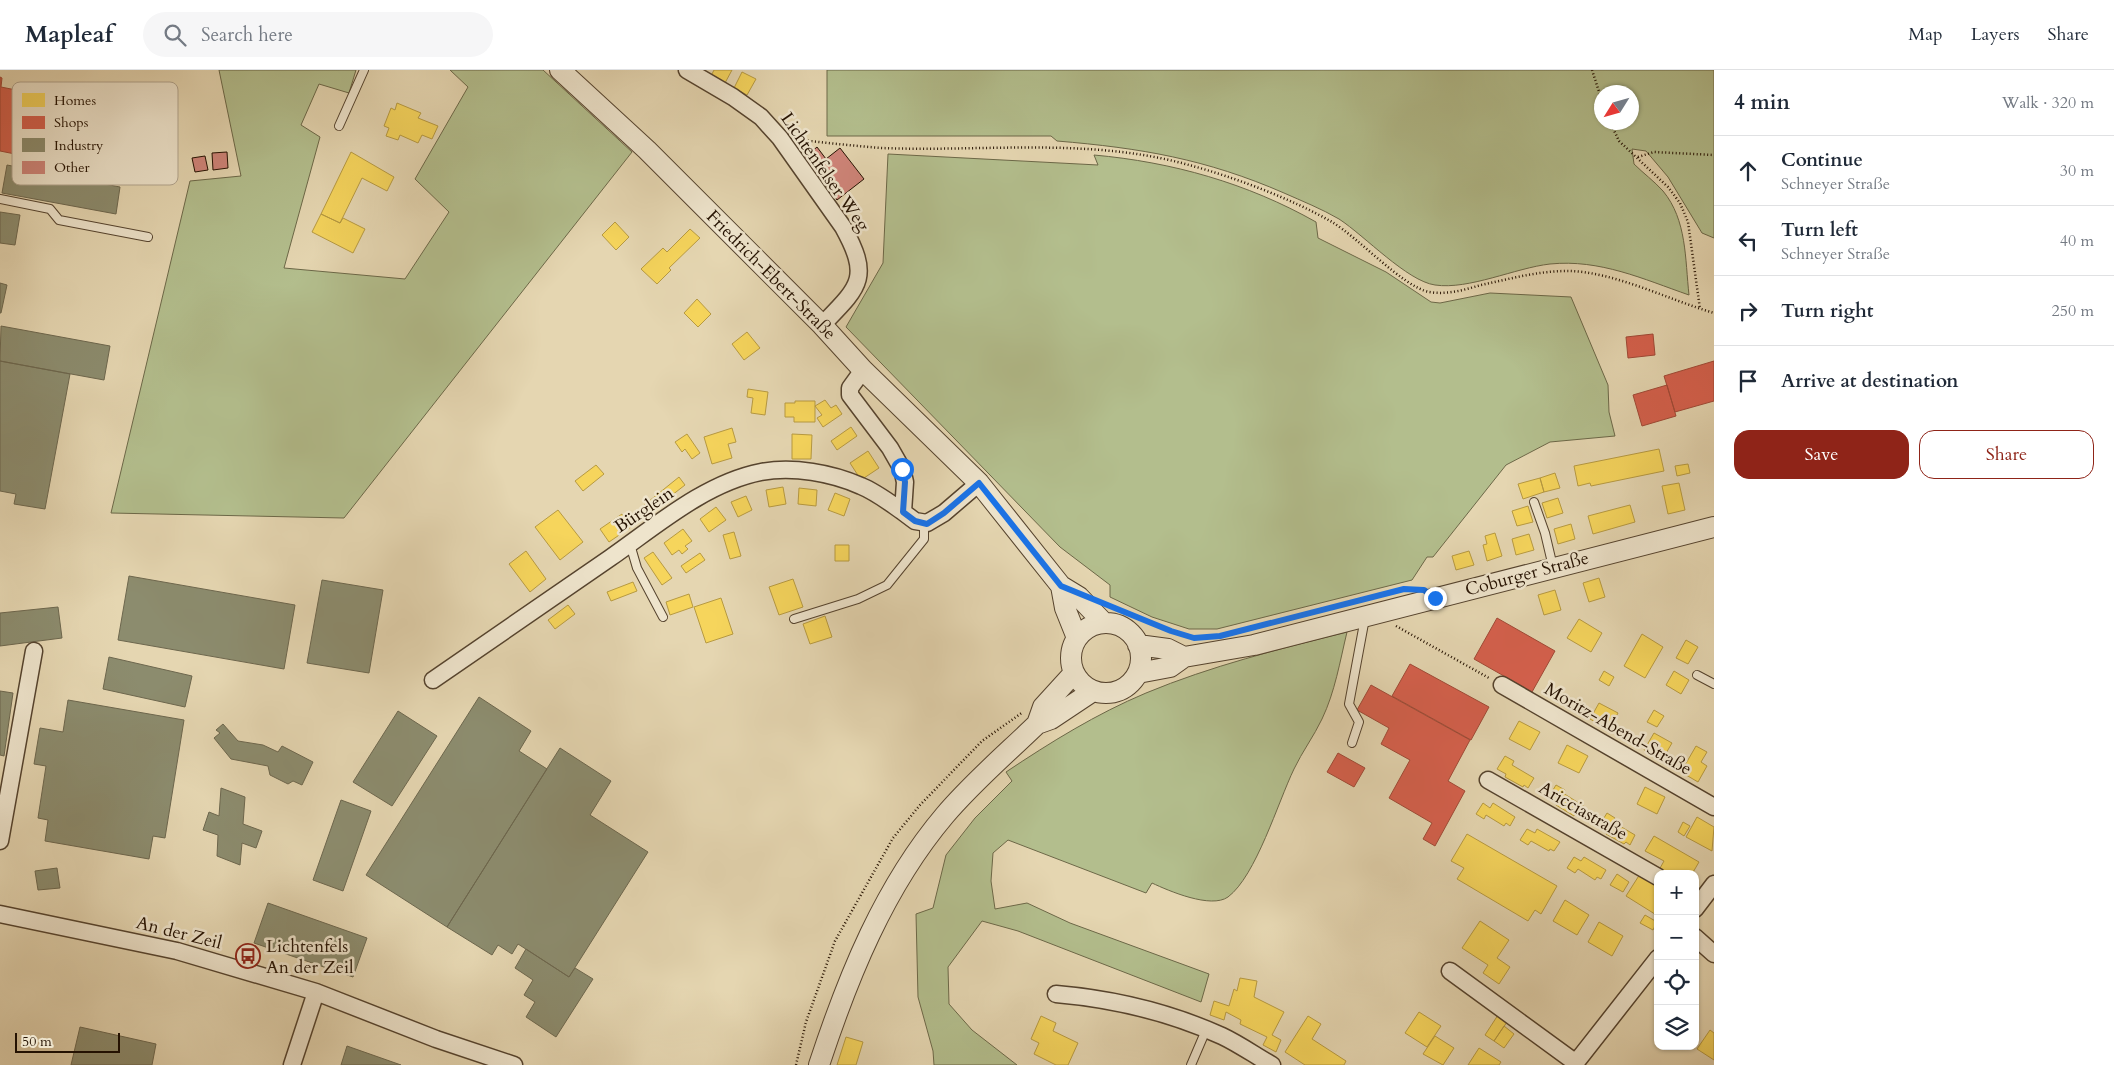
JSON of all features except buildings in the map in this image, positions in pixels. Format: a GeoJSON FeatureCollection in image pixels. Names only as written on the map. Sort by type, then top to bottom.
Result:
{"type":"FeatureCollection","features":[{"type":"Feature","properties":{"kind":"street","name":"Friedrich-Ebert-Straße"},"geometry":{"type":"LineString","coordinates":[[560,70],[647,150],[822,325],[864,370],[979,483],[1061,586]]}},
{"type":"Feature","properties":{"kind":"street","name":"Lichtenfelser Weg"},"geometry":{"type":"LineString","coordinates":[[687,70],[749,108],[770,126],[843,227],[858,258],[859,275],[854,291],[822,325]]}},
{"type":"Feature","properties":{"kind":"street"},"geometry":{"type":"LineString","coordinates":[[864,370],[850,388],[850,395],[890,448],[902,469],[905,482],[903,512]]}},
{"type":"Feature","properties":{"kind":"street","name":"Bürglein"},"geometry":{"type":"LineString","coordinates":[[432,680],[630,544],[715,489],[737,479],[762,472],[791,470],[841,479],[862,486],[915,521],[924,524]]}},
{"type":"Feature","properties":{"kind":"street"},"geometry":{"type":"LineString","coordinates":[[924,524],[944,513],[979,483]]}},
{"type":"Feature","properties":{"kind":"street","name":"Coburger Straße"},"geometry":{"type":"LineString","coordinates":[[1184,657],[1254,645],[1714,527]]}},
{"type":"Feature","properties":{"kind":"street"},"geometry":{"type":"LineString","coordinates":[[1061,586],[1107,614],[1130,632],[1138,645],[1141,660],[1136,676]]}},
{"type":"Feature","properties":{"kind":"street"},"geometry":{"type":"LineString","coordinates":[[1061,586],[1065,608],[1077,638]]}},
{"type":"Feature","properties":{"kind":"street"},"geometry":{"type":"LineString","coordinates":[[1107,614],[1077,638],[1071,653],[1074,672],[1082,684],[1094,691],[1111,693],[1120,690],[1136,676],[1170,667],[1184,657],[1168,649],[1138,645]]}},
{"type":"Feature","properties":{"kind":"street"},"geometry":{"type":"LineString","coordinates":[[0,842],[34,650]]}},
{"type":"Feature","properties":{"kind":"street"},"geometry":{"type":"LineString","coordinates":[[1038,724],[1043,708],[1074,672]]}},
{"type":"Feature","properties":{"kind":"street","name":"Moritz-Abend-Straße"},"geometry":{"type":"LineString","coordinates":[[1502,685],[1714,807]]}},
{"type":"Feature","properties":{"kind":"street"},"geometry":{"type":"LineString","coordinates":[[819,1065],[852,969],[906,870],[944,815],[969,788],[1038,724],[1052,719],[1094,691]]}},
{"type":"Feature","properties":{"kind":"street","name":"Aricciastraße"},"geometry":{"type":"LineString","coordinates":[[1488,780],[1654,875]]}},
{"type":"Feature","properties":{"kind":"street"},"geometry":{"type":"LineString","coordinates":[[1699,901],[1714,884]]}},
{"type":"Feature","properties":{"kind":"street","name":"An der Zeil"},"geometry":{"type":"LineString","coordinates":[[0,914],[177,951],[316,992],[436,1039],[514,1065]]}},
{"type":"Feature","properties":{"kind":"street"},"geometry":{"type":"LineString","coordinates":[[1699,940],[1714,954]]}},
{"type":"Feature","properties":{"kind":"street"},"geometry":{"type":"LineString","coordinates":[[1450,971],[1575,1064],[1656,960]]}},
{"type":"Feature","properties":{"kind":"street"},"geometry":{"type":"LineString","coordinates":[[292,1065],[316,992]]}},
{"type":"Feature","properties":{"kind":"street"},"geometry":{"type":"LineString","coordinates":[[1056,994],[1120,1002],[1156,1011],[1223,1037],[1272,1065]]}},
{"type":"Feature","properties":{"kind":"lane"},"geometry":{"type":"LineString","coordinates":[[339,126],[364,70]]}},
{"type":"Feature","properties":{"kind":"lane"},"geometry":{"type":"LineString","coordinates":[[0,199],[50,209],[59,220],[148,237]]}},
{"type":"Feature","properties":{"kind":"lane"},"geometry":{"type":"LineString","coordinates":[[1534,502],[1545,533],[1553,568]]}},
{"type":"Feature","properties":{"kind":"lane"},"geometry":{"type":"LineString","coordinates":[[794,619],[858,599],[887,585],[924,540],[924,524]]}},
{"type":"Feature","properties":{"kind":"lane"},"geometry":{"type":"LineString","coordinates":[[630,544],[637,568],[663,617]]}},
{"type":"Feature","properties":{"kind":"lane"},"geometry":{"type":"LineString","coordinates":[[1352,743],[1360,722],[1349,704],[1369,615]]}},
{"type":"Feature","properties":{"kind":"lane"},"geometry":{"type":"LineString","coordinates":[[1697,675],[1714,684]]}},
{"type":"Feature","properties":{"kind":"lane"},"geometry":{"type":"LineString","coordinates":[[1190,1065],[1206,1030]]}},
{"type":"Feature","properties":{"kind":"path"},"geometry":{"type":"LineString","coordinates":[[1592,70],[1597,85]]}},
{"type":"Feature","properties":{"kind":"path"},"geometry":{"type":"LineString","coordinates":[[1614,130],[1619,141],[1638,157],[1680,204],[1688,222],[1700,309]]}},
{"type":"Feature","properties":{"kind":"path"},"geometry":{"type":"LineString","coordinates":[[780,138],[883,148],[989,146],[1077,149],[1132,154],[1188,164],[1250,186],[1331,222],[1359,241],[1406,281],[1431,292],[1453,293],[1543,273],[1594,272],[1714,313]]}},
{"type":"Feature","properties":{"kind":"path"},"geometry":{"type":"LineString","coordinates":[[1638,157],[1654,152],[1714,154]]}},
{"type":"Feature","properties":{"kind":"path"},"geometry":{"type":"LineString","coordinates":[[1107,614],[1194,638],[1203,637]]}},
{"type":"Feature","properties":{"kind":"path"},"geometry":{"type":"LineString","coordinates":[[1369,615],[1502,685]]}},
{"type":"Feature","properties":{"kind":"green space"},"geometry":{"type":"Polygon","coordinates":[[[219,70],[356,70],[349,93],[319,84],[301,125],[320,137],[284,268],[405,279],[449,212],[415,179],[468,87],[450,70],[543,70],[632,152],[344,518],[111,513],[190,181],[241,176],[219,70]]]}},
{"type":"Feature","properties":{"kind":"green space"},"geometry":{"type":"Polygon","coordinates":[[[827,70],[1714,70],[1714,238],[1702,233],[1668,177],[1646,151],[1632,149],[1634,164],[1663,191],[1677,214],[1684,240],[1689,295],[1604,267],[1568,263],[1536,266],[1477,282],[1448,286],[1435,285],[1424,282],[1399,267],[1339,219],[1312,205],[1255,181],[1200,163],[1173,157],[1117,147],[1057,141],[1051,136],[827,136],[827,70]]]}},
{"type":"Feature","properties":{"kind":"green space"},"geometry":{"type":"Polygon","coordinates":[[[888,154],[1098,165],[1094,155],[1152,163],[1208,176],[1290,208],[1316,222],[1318,238],[1386,272],[1431,302],[1440,303],[1490,293],[1571,297],[1608,385],[1609,412],[1615,436],[1550,442],[1506,465],[1433,557],[1427,557],[1412,580],[1217,629],[1189,629],[1152,617],[1110,597],[1110,585],[1060,547],[846,327],[883,263],[888,154]]]}},
{"type":"Feature","properties":{"kind":"green space"},"geometry":{"type":"Polygon","coordinates":[[[1347,632],[1327,709],[1294,769],[1257,856],[1248,873],[1228,897],[1211,901],[1190,898],[1152,883],[1146,893],[1008,840],[993,853],[991,881],[995,909],[1027,903],[1070,923],[1209,974],[1201,1002],[1018,931],[982,921],[948,967],[949,1004],[972,1030],[1017,1065],[934,1065],[933,1051],[918,997],[916,914],[933,908],[946,855],[975,818],[1012,781],[1006,772],[1074,729],[1146,693],[1220,666],[1347,632]]]}},
{"type":"Feature","properties":{"kind":"place","name":"Lichtenfels An der Zeil"},"geometry":{"type":"Point","coordinates":[248,956]}},
{"type":"Feature","properties":{"kind":"route"},"geometry":{"type":"LineString","coordinates":[[902,469],[905,482],[903,512],[919,524],[927,524],[944,513],[979,483],[1061,586],[1109,604],[1141,620],[1194,638],[1220,636],[1404,589],[1424,590],[1435,598]]}}]}
